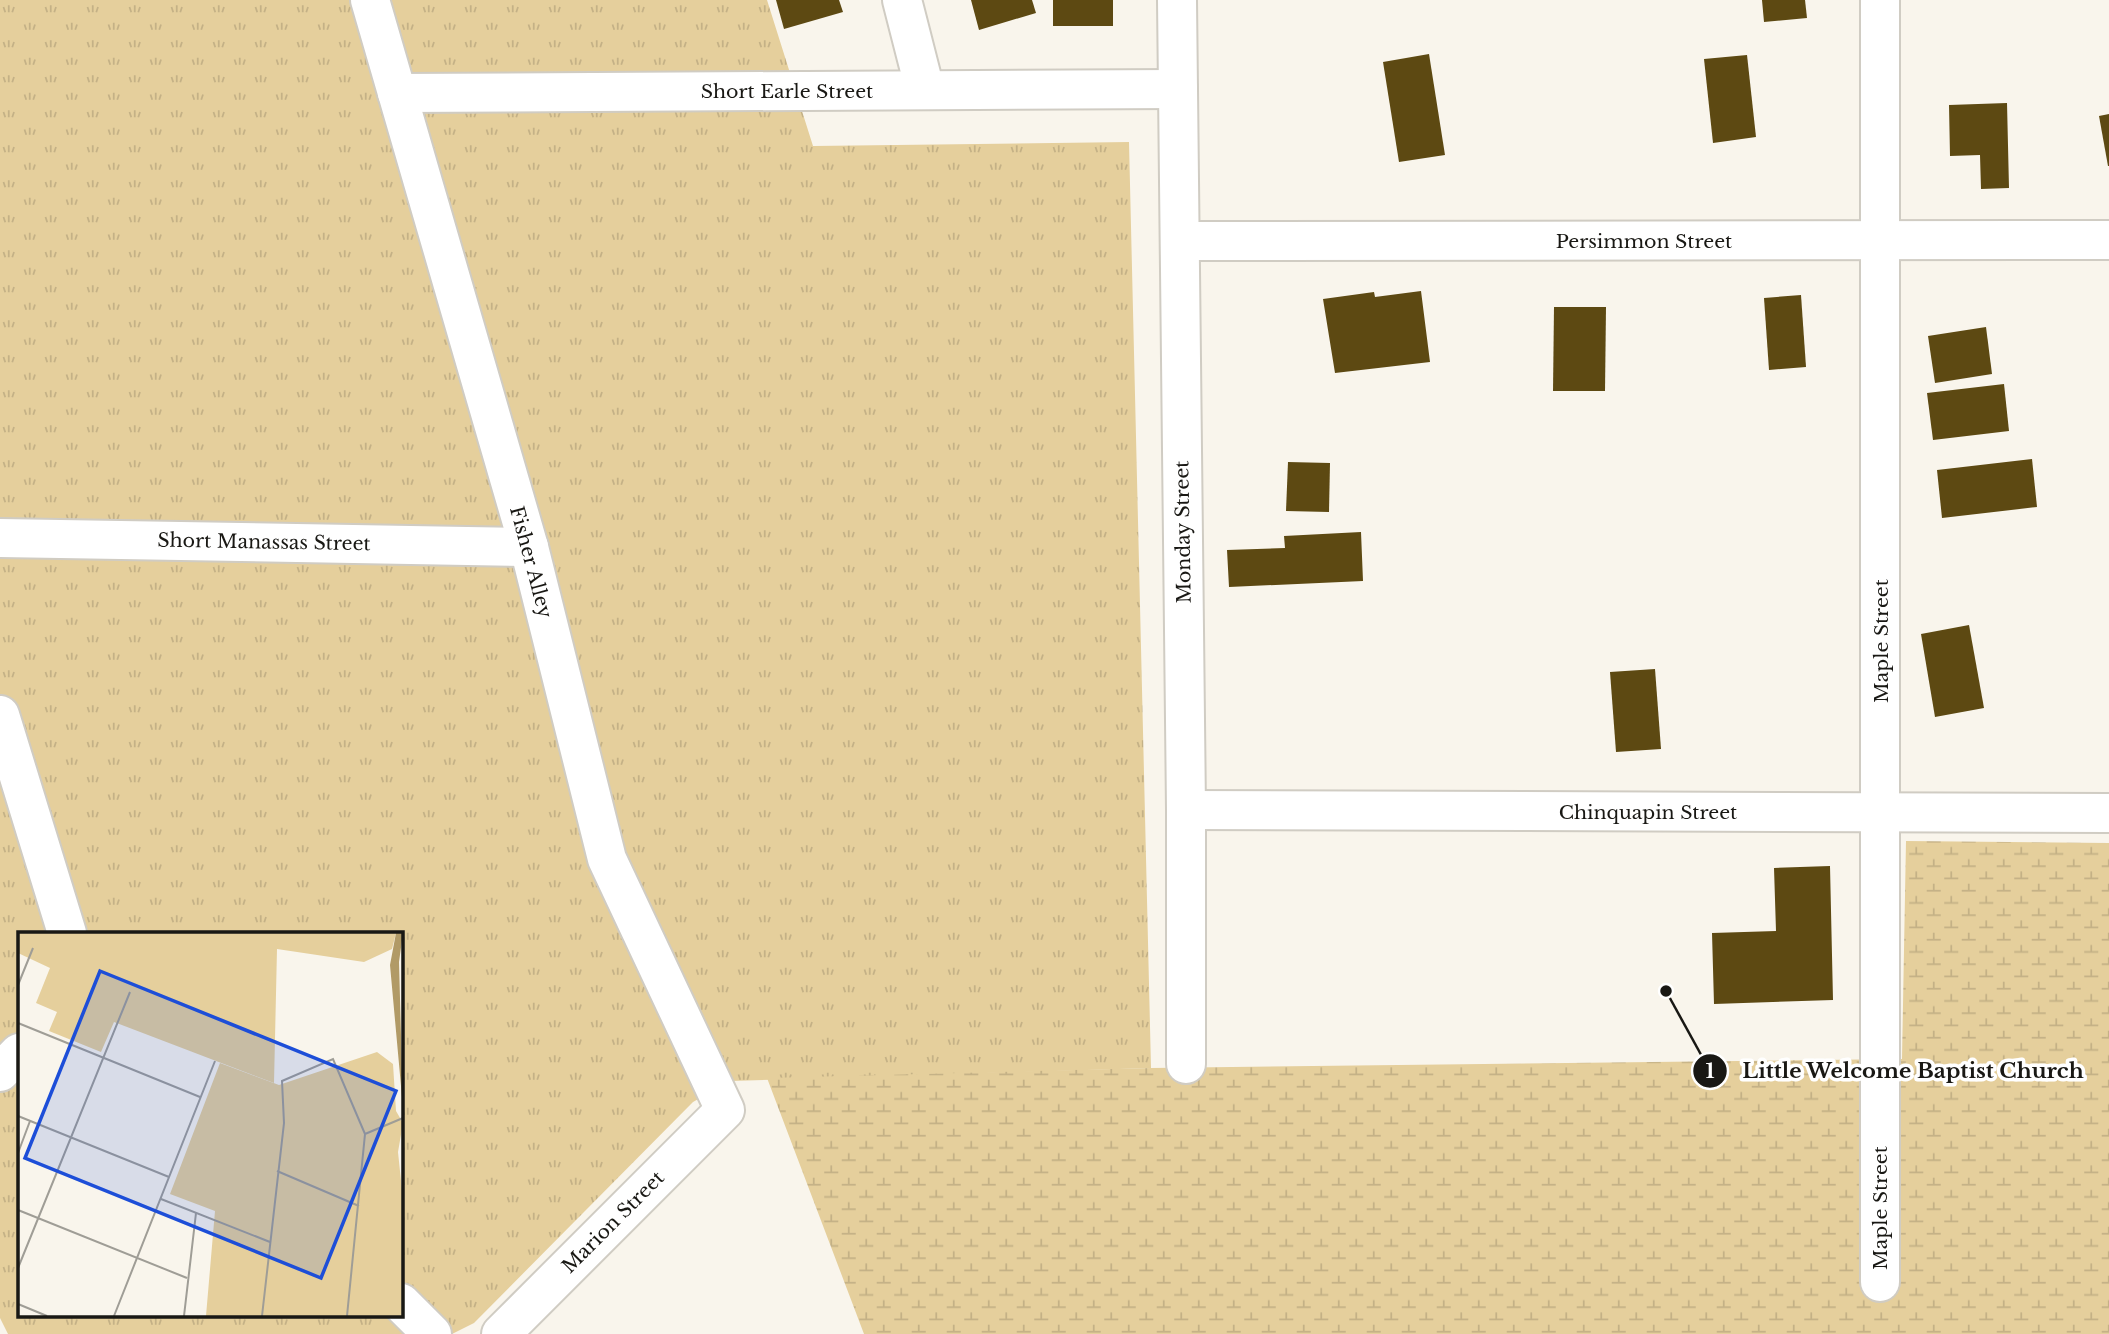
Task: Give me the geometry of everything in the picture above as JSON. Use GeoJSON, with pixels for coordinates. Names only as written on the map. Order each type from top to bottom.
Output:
{"type":"FeatureCollection","features":[{"type":"Feature","properties":{"kind":"street","name":"Fisher Alley"},"geometry":{"type":"LineString","coordinates":[[370,0],[528,547],[607,859],[725,1110]]}},
{"type":"Feature","properties":{"kind":"street"},"geometry":{"type":"LineString","coordinates":[[902,0],[925,90]]}},
{"type":"Feature","properties":{"kind":"street","name":"Monday Street"},"geometry":{"type":"LineString","coordinates":[[1177,0],[1186,810],[1186,1064]]}},
{"type":"Feature","properties":{"kind":"street","name":"Maple Street"},"geometry":{"type":"LineString","coordinates":[[1880,0],[1880,1282]]}},
{"type":"Feature","properties":{"kind":"street","name":"Short Earle Street"},"geometry":{"type":"LineString","coordinates":[[397,93],[1178,89]]}},
{"type":"Feature","properties":{"kind":"street","name":"Persimmon Street"},"geometry":{"type":"LineString","coordinates":[[1180,241],[2109,240]]}},
{"type":"Feature","properties":{"kind":"street","name":"Short Manassas Street"},"geometry":{"type":"LineString","coordinates":[[0,538],[528,547]]}},
{"type":"Feature","properties":{"kind":"street"},"geometry":{"type":"LineString","coordinates":[[0,715],[67,932]]}},
{"type":"Feature","properties":{"kind":"street","name":"Chinquapin Street"},"geometry":{"type":"LineString","coordinates":[[1186,810],[2109,813]]}},
{"type":"Feature","properties":{"kind":"street"},"geometry":{"type":"LineString","coordinates":[[0,1073],[18,1054]]}},
{"type":"Feature","properties":{"kind":"street","name":"Marion Street"},"geometry":{"type":"LineString","coordinates":[[501,1334],[725,1110]]}},
{"type":"Feature","properties":{"kind":"street"},"geometry":{"type":"LineString","coordinates":[[402,1304],[432,1334]]}},
{"type":"Feature","properties":{"kind":"green space"},"geometry":{"type":"Polygon","coordinates":[[[0,0],[767,0],[813,146],[1129,142],[1151,1068],[730,1081],[693,1102],[474,1323],[452,1334],[8,1334],[0,1318],[0,0]]]}},
{"type":"Feature","properties":{"kind":"green space"},"geometry":{"type":"Polygon","coordinates":[[[1906,841],[2109,843],[2109,1334],[864,1334],[767,1078],[1151,1068],[1902,1059],[1906,841]]]}},
{"type":"Feature","properties":{"kind":"building"},"geometry":{"type":"Polygon","coordinates":[[[776,0],[839,0],[843,12],[784,29],[776,0]]]}},
{"type":"Feature","properties":{"kind":"building"},"geometry":{"type":"Polygon","coordinates":[[[971,0],[1032,0],[1036,13],[979,30],[971,0]]]}},
{"type":"Feature","properties":{"kind":"building"},"geometry":{"type":"Polygon","coordinates":[[[1053,0],[1113,0],[1113,26],[1053,26],[1053,0]]]}},
{"type":"Feature","properties":{"kind":"building"},"geometry":{"type":"Polygon","coordinates":[[[1762,0],[1805,0],[1807,18],[1764,22],[1762,0]]]}},
{"type":"Feature","properties":{"kind":"building"},"geometry":{"type":"Polygon","coordinates":[[[1429,54],[1445,155],[1399,162],[1383,62],[1429,54]]]}},
{"type":"Feature","properties":{"kind":"building"},"geometry":{"type":"Polygon","coordinates":[[[1747,55],[1756,137],[1713,143],[1704,59],[1747,55]]]}},
{"type":"Feature","properties":{"kind":"building"},"geometry":{"type":"Polygon","coordinates":[[[2007,103],[2009,188],[1981,189],[1980,155],[1950,156],[1949,105],[2007,103]]]}},
{"type":"Feature","properties":{"kind":"building"},"geometry":{"type":"Polygon","coordinates":[[[2109,114],[2109,166],[2108,166],[2099,116],[2109,114]]]}},
{"type":"Feature","properties":{"kind":"building"},"geometry":{"type":"Polygon","coordinates":[[[1421,291],[1430,362],[1335,373],[1323,299],[1374,292],[1375,297],[1421,291]]]}},
{"type":"Feature","properties":{"kind":"building"},"geometry":{"type":"Polygon","coordinates":[[[1801,295],[1806,367],[1769,370],[1764,298],[1801,295]]]}},
{"type":"Feature","properties":{"kind":"building"},"geometry":{"type":"Polygon","coordinates":[[[1554,307],[1606,307],[1605,391],[1553,391],[1554,307]]]}},
{"type":"Feature","properties":{"kind":"building"},"geometry":{"type":"Polygon","coordinates":[[[1986,327],[1992,374],[1935,383],[1928,336],[1986,327]]]}},
{"type":"Feature","properties":{"kind":"building"},"geometry":{"type":"Polygon","coordinates":[[[2004,384],[2009,431],[1933,440],[1927,393],[2004,384]]]}},
{"type":"Feature","properties":{"kind":"building"},"geometry":{"type":"Polygon","coordinates":[[[2032,459],[2037,507],[1942,518],[1937,470],[2032,459]]]}},
{"type":"Feature","properties":{"kind":"building"},"geometry":{"type":"Polygon","coordinates":[[[1288,462],[1330,463],[1329,512],[1286,511],[1288,462]]]}},
{"type":"Feature","properties":{"kind":"building"},"geometry":{"type":"Polygon","coordinates":[[[1361,532],[1363,581],[1229,587],[1227,550],[1285,548],[1284,536],[1361,532]]]}},
{"type":"Feature","properties":{"kind":"building"},"geometry":{"type":"Polygon","coordinates":[[[1969,625],[1984,708],[1935,717],[1921,634],[1969,625]]]}},
{"type":"Feature","properties":{"kind":"building"},"geometry":{"type":"Polygon","coordinates":[[[1655,669],[1661,749],[1616,752],[1610,672],[1655,669]]]}},
{"type":"Feature","properties":{"kind":"building"},"geometry":{"type":"Polygon","coordinates":[[[1830,866],[1833,1000],[1714,1004],[1712,933],[1776,931],[1774,868],[1830,866]]]}},
{"type":"Feature","properties":{"kind":"place","name":"Little Welcome Baptist Church"},"geometry":{"type":"Point","coordinates":[1666,991]}}]}
